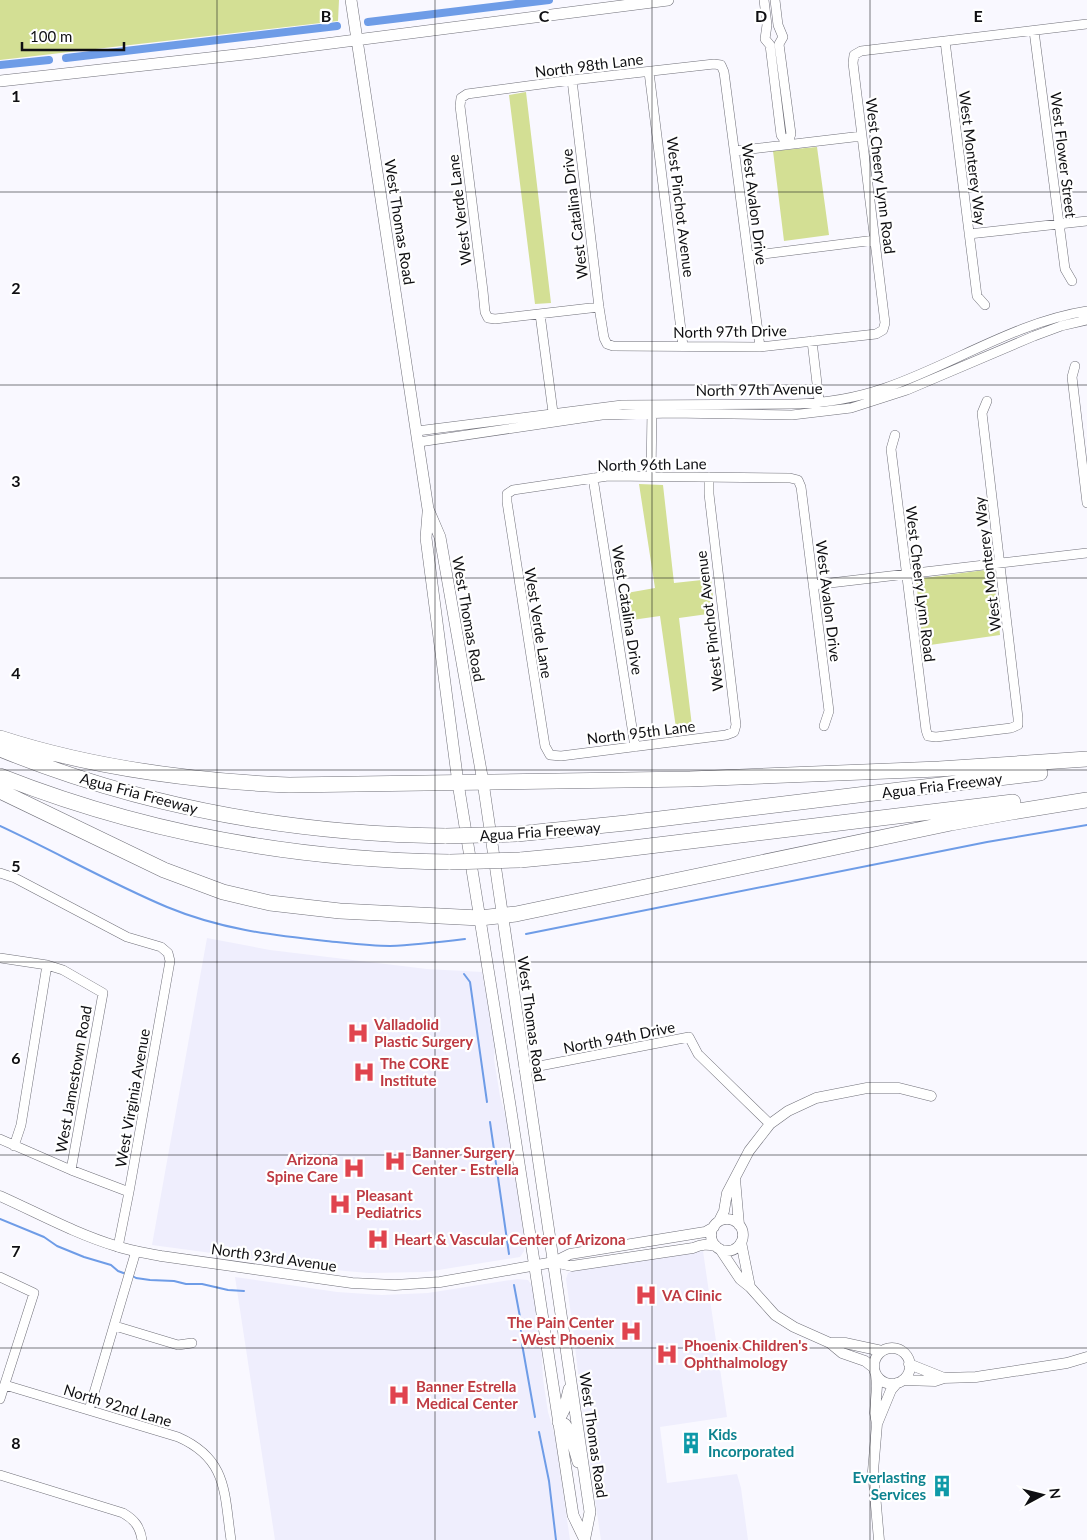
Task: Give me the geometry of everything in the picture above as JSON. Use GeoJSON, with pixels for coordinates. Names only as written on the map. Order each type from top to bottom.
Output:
{"type":"FeatureCollection","features":[{"type":"Feature","properties":{"kind":"highway"},"geometry":{"type":"LineString","coordinates":[[0,738],[37,749],[163,774],[228,782],[314,785],[690,779],[939,770],[1087,759]]}},
{"type":"Feature","properties":{"kind":"highway","name":"Agua Fria Freeway"},"geometry":{"type":"LineString","coordinates":[[0,749],[42,765],[117,789],[259,822],[328,830],[395,835],[446,836],[517,834],[636,822],[1087,767]]}},
{"type":"Feature","properties":{"kind":"highway","name":"Agua Fria Freeway"},"geometry":{"type":"LineString","coordinates":[[0,776],[96,810],[141,823],[219,840],[331,856],[392,861],[450,862],[520,860],[593,853],[1087,793]]}},
{"type":"Feature","properties":{"kind":"highway"},"geometry":{"type":"LineString","coordinates":[[0,791],[164,870],[223,892],[270,903],[340,911],[480,918],[502,916],[969,820],[1087,800]]}},
{"type":"Feature","properties":{"kind":"main road","name":"West Thomas Road"},"geometry":{"type":"LineString","coordinates":[[351,0],[428,509],[426,538],[458,783],[510,1104],[573,1515],[585,1539]]}},
{"type":"Feature","properties":{"kind":"main road"},"geometry":{"type":"LineString","coordinates":[[0,80],[357,40],[668,0]]}},
{"type":"Feature","properties":{"kind":"main road","name":"West Thomas Road"},"geometry":{"type":"LineString","coordinates":[[428,509],[440,537],[483,782],[590,1512],[585,1539]]}},
{"type":"Feature","properties":{"kind":"main road"},"geometry":{"type":"LineString","coordinates":[[510,1104],[521,1106],[531,1111]]}},
{"type":"Feature","properties":{"kind":"main road"},"geometry":{"type":"LineString","coordinates":[[570,1376],[566,1405],[558,1422],[565,1424],[570,1431],[576,1459],[585,1477]]}},
{"type":"Feature","properties":{"kind":"street"},"geometry":{"type":"LineString","coordinates":[[764,0],[767,25],[765,39],[775,45],[791,134],[787,144]]}},
{"type":"Feature","properties":{"kind":"street"},"geometry":{"type":"LineString","coordinates":[[775,0],[778,25],[783,38],[775,45]]}},
{"type":"Feature","properties":{"kind":"street"},"geometry":{"type":"LineString","coordinates":[[944,41],[1087,24]]}},
{"type":"Feature","properties":{"kind":"street","name":"West Flower Street"},"geometry":{"type":"LineString","coordinates":[[1034,30],[1058,224],[1065,269],[1072,281]]}},
{"type":"Feature","properties":{"kind":"street","name":"West Cheery Lynn Road"},"geometry":{"type":"LineString","coordinates":[[883,330],[885,323],[853,63],[854,55],[861,52],[944,41]]}},
{"type":"Feature","properties":{"kind":"street","name":"West Monterey Way"},"geometry":{"type":"LineString","coordinates":[[944,41],[977,296],[985,305]]}},
{"type":"Feature","properties":{"kind":"street","name":"North 98th Lane"},"geometry":{"type":"LineString","coordinates":[[461,98],[468,94],[572,80],[714,64],[721,65]]}},
{"type":"Feature","properties":{"kind":"street","name":"West Avalon Drive"},"geometry":{"type":"LineString","coordinates":[[721,65],[724,72],[760,347]]}},
{"type":"Feature","properties":{"kind":"street","name":"West Pinchot Avenue"},"geometry":{"type":"LineString","coordinates":[[649,72],[683,346]]}},
{"type":"Feature","properties":{"kind":"street","name":"West Catalina Drive"},"geometry":{"type":"LineString","coordinates":[[572,80],[599,307],[604,338],[607,344]]}},
{"type":"Feature","properties":{"kind":"street","name":"West Verde Lane"},"geometry":{"type":"LineString","coordinates":[[461,98],[460,106],[485,312],[488,318],[495,319],[540,314]]}},
{"type":"Feature","properties":{"kind":"street"},"geometry":{"type":"LineString","coordinates":[[734,151],[862,136]]}},
{"type":"Feature","properties":{"kind":"street"},"geometry":{"type":"LineString","coordinates":[[969,234],[1087,221]]}},
{"type":"Feature","properties":{"kind":"street"},"geometry":{"type":"LineString","coordinates":[[748,256],[875,240]]}},
{"type":"Feature","properties":{"kind":"street"},"geometry":{"type":"LineString","coordinates":[[553,418],[540,314],[599,307]]}},
{"type":"Feature","properties":{"kind":"street","name":"North 97th Avenue"},"geometry":{"type":"LineString","coordinates":[[418,437],[553,418],[622,405],[652,409],[792,414],[886,388],[1035,325],[1071,313],[1087,311]]}},
{"type":"Feature","properties":{"kind":"street","name":"North 97th Avenue"},"geometry":{"type":"LineString","coordinates":[[820,407],[851,408],[880,399],[907,390],[1034,336],[1061,326],[1087,320]]}},
{"type":"Feature","properties":{"kind":"street","name":"North 97th Drive"},"geometry":{"type":"LineString","coordinates":[[607,344],[613,346],[760,347],[876,334],[883,330]]}},
{"type":"Feature","properties":{"kind":"street"},"geometry":{"type":"LineString","coordinates":[[812,342],[820,407]]}},
{"type":"Feature","properties":{"kind":"street"},"geometry":{"type":"LineString","coordinates":[[1075,366],[1072,377],[1087,503]]}},
{"type":"Feature","properties":{"kind":"street","name":"West Monterey Way"},"geometry":{"type":"LineString","coordinates":[[928,736],[936,737],[1011,728],[1018,725],[1001,563],[982,413],[987,401]]}},
{"type":"Feature","properties":{"kind":"street"},"geometry":{"type":"LineString","coordinates":[[651,476],[652,409]]}},
{"type":"Feature","properties":{"kind":"street","name":"West Cheery Lynn Road"},"geometry":{"type":"LineString","coordinates":[[895,435],[891,449],[928,736]]}},
{"type":"Feature","properties":{"kind":"street","name":"North 96th Lane"},"geometry":{"type":"LineString","coordinates":[[508,494],[513,490],[608,476],[790,478],[798,480]]}},
{"type":"Feature","properties":{"kind":"street","name":"West Pinchot Avenue"},"geometry":{"type":"LineString","coordinates":[[709,477],[709,494],[736,725],[734,732]]}},
{"type":"Feature","properties":{"kind":"street","name":"West Catalina Drive"},"geometry":{"type":"LineString","coordinates":[[593,478],[635,747]]}},
{"type":"Feature","properties":{"kind":"street","name":"West Avalon Drive"},"geometry":{"type":"LineString","coordinates":[[798,480],[829,712],[824,726]]}},
{"type":"Feature","properties":{"kind":"street","name":"West Verde Lane"},"geometry":{"type":"LineString","coordinates":[[508,494],[507,502],[545,746],[550,755]]}},
{"type":"Feature","properties":{"kind":"street"},"geometry":{"type":"LineString","coordinates":[[813,585],[1087,553]]}},
{"type":"Feature","properties":{"kind":"street","name":"North 95th Lane"},"geometry":{"type":"LineString","coordinates":[[550,755],[561,756],[635,747],[726,735],[734,732]]}},
{"type":"Feature","properties":{"kind":"street","name":"West Virginia Avenue"},"geometry":{"type":"LineString","coordinates":[[0,872],[128,937],[161,947],[168,953],[170,961],[118,1247]]}},
{"type":"Feature","properties":{"kind":"street"},"geometry":{"type":"LineString","coordinates":[[0,958],[47,965],[20,1125],[14,1146]]}},
{"type":"Feature","properties":{"kind":"street","name":"West Jamestown Road"},"geometry":{"type":"LineString","coordinates":[[47,965],[75,976],[103,993],[71,1170]]}},
{"type":"Feature","properties":{"kind":"street","name":"North 94th Drive"},"geometry":{"type":"LineString","coordinates":[[524,1069],[689,1037],[698,1054],[770,1124]]}},
{"type":"Feature","properties":{"kind":"street"},"geometry":{"type":"LineString","coordinates":[[931,1096],[908,1089],[888,1087],[867,1088],[816,1098],[801,1104],[770,1124],[749,1151],[727,1193],[724,1211],[716,1224],[712,1237],[740,1279],[750,1287],[766,1306],[786,1323],[830,1343],[842,1352],[865,1361],[885,1383],[968,1378],[1067,1363],[1087,1358]]}},
{"type":"Feature","properties":{"kind":"street"},"geometry":{"type":"LineString","coordinates":[[0,1139],[71,1170],[129,1192]]}},
{"type":"Feature","properties":{"kind":"street"},"geometry":{"type":"LineString","coordinates":[[735,1179],[739,1225],[743,1233],[741,1242],[750,1287]]}},
{"type":"Feature","properties":{"kind":"street","name":"North 93rd Avenue"},"geometry":{"type":"LineString","coordinates":[[0,1196],[118,1247],[187,1260],[352,1282],[395,1285],[440,1282],[554,1262],[570,1254],[705,1232],[716,1224]]}},
{"type":"Feature","properties":{"kind":"street"},"geometry":{"type":"LineString","coordinates":[[716,1224],[730,1220],[739,1225]]}},
{"type":"Feature","properties":{"kind":"street"},"geometry":{"type":"LineString","coordinates":[[618,1260],[636,1251],[666,1244],[668,1238]]}},
{"type":"Feature","properties":{"kind":"street"},"geometry":{"type":"LineString","coordinates":[[693,1248],[730,1251],[741,1242]]}},
{"type":"Feature","properties":{"kind":"street","name":"North 93rd Avenue"},"geometry":{"type":"LineString","coordinates":[[554,1262],[572,1266],[693,1248],[707,1244],[721,1251]]}},
{"type":"Feature","properties":{"kind":"street"},"geometry":{"type":"LineString","coordinates":[[89,1410],[136,1251]]}},
{"type":"Feature","properties":{"kind":"street"},"geometry":{"type":"LineString","coordinates":[[0,1277],[34,1292],[0,1399]]}},
{"type":"Feature","properties":{"kind":"street"},"geometry":{"type":"LineString","coordinates":[[115,1326],[178,1345],[192,1343]]}},
{"type":"Feature","properties":{"kind":"street"},"geometry":{"type":"LineString","coordinates":[[830,1343],[845,1343],[882,1351],[892,1348],[906,1354],[910,1364],[909,1370],[891,1390],[877,1424]]}},
{"type":"Feature","properties":{"kind":"street"},"geometry":{"type":"LineString","coordinates":[[880,1540],[873,1471],[877,1424],[875,1413],[877,1386],[875,1371],[876,1358],[882,1351]]}},
{"type":"Feature","properties":{"kind":"street"},"geometry":{"type":"LineString","coordinates":[[910,1364],[944,1378]]}},
{"type":"Feature","properties":{"kind":"street","name":"North 92nd Lane"},"geometry":{"type":"LineString","coordinates":[[5,1385],[186,1440],[199,1447],[216,1466],[222,1481],[231,1540]]}},
{"type":"Feature","properties":{"kind":"street"},"geometry":{"type":"LineString","coordinates":[[0,1474],[116,1510],[131,1518],[138,1526],[142,1540]]}},
{"type":"Feature","properties":{"kind":"shaded area"},"geometry":{"type":"Polygon","coordinates":[[[207,938],[270,950],[427,969],[482,972],[495,1045],[494,1059],[500,1096],[508,1125],[525,1245],[520,1257],[426,1272],[369,1273],[152,1245],[207,938]]]}},
{"type":"Feature","properties":{"kind":"shaded area"},"geometry":{"type":"Polygon","coordinates":[[[703,1251],[727,1417],[660,1427],[667,1483],[737,1474],[741,1488],[748,1540],[601,1540],[584,1425],[566,1279],[568,1273],[576,1269],[703,1251]]]}},
{"type":"Feature","properties":{"kind":"shaded area","name":"Banner Estrella Medical Center"},"geometry":{"type":"Polygon","coordinates":[[[235,1277],[337,1292],[382,1295],[428,1293],[517,1279],[528,1280],[533,1287],[541,1343],[543,1379],[548,1412],[555,1436],[570,1540],[275,1540],[235,1277]]]}},
{"type":"Feature","properties":{"kind":"green space"},"geometry":{"type":"Polygon","coordinates":[[[0,0],[339,0],[338,21],[0,60],[0,0]]]}},
{"type":"Feature","properties":{"kind":"green space"},"geometry":{"type":"Polygon","coordinates":[[[526,92],[551,303],[535,304],[509,95],[526,92]]]}},
{"type":"Feature","properties":{"kind":"green space"},"geometry":{"type":"Polygon","coordinates":[[[817,147],[829,235],[784,241],[773,151],[817,147]]]}},
{"type":"Feature","properties":{"kind":"green space"},"geometry":{"type":"Polygon","coordinates":[[[639,484],[663,485],[674,583],[711,579],[715,613],[679,618],[692,726],[676,728],[660,616],[625,621],[621,594],[655,588],[639,484]]]}},
{"type":"Feature","properties":{"kind":"green space"},"geometry":{"type":"Polygon","coordinates":[[[993,569],[1000,635],[923,646],[916,579],[993,569]]]}},
{"type":"Feature","properties":{"kind":"waterway"},"geometry":{"type":"LineString","coordinates":[[368,22],[549,0]]}},
{"type":"Feature","properties":{"kind":"waterway"},"geometry":{"type":"LineString","coordinates":[[66,58],[337,26]]}},
{"type":"Feature","properties":{"kind":"waterway"},"geometry":{"type":"LineString","coordinates":[[0,65],[49,60]]}},
{"type":"Feature","properties":{"kind":"waterway"},"geometry":{"type":"LineString","coordinates":[[526,934],[987,842],[1087,825]]}},
{"type":"Feature","properties":{"kind":"waterway"},"geometry":{"type":"LineString","coordinates":[[0,826],[146,898],[187,915],[226,926],[285,936],[374,946],[409,945],[465,939]]}},
{"type":"Feature","properties":{"kind":"waterway"},"geometry":{"type":"LineString","coordinates":[[464,974],[470,982],[487,1102]]}},
{"type":"Feature","properties":{"kind":"waterway"},"geometry":{"type":"LineString","coordinates":[[490,1122],[509,1254]]}},
{"type":"Feature","properties":{"kind":"waterway"},"geometry":{"type":"LineString","coordinates":[[0,1219],[44,1237],[57,1246],[111,1265],[118,1271],[126,1274]]}},
{"type":"Feature","properties":{"kind":"waterway"},"geometry":{"type":"LineString","coordinates":[[131,1275],[136,1278],[150,1280],[202,1284],[228,1290],[244,1291]]}},
{"type":"Feature","properties":{"kind":"waterway"},"geometry":{"type":"LineString","coordinates":[[514,1285],[535,1417]]}},
{"type":"Feature","properties":{"kind":"waterway"},"geometry":{"type":"LineString","coordinates":[[539,1432],[549,1481],[556,1540]]}},
{"type":"Feature","properties":{"kind":"place","name":"Valladolid Plastic Surgery"},"geometry":{"type":"Point","coordinates":[358,1033]}},
{"type":"Feature","properties":{"kind":"place","name":"The CORE Institute"},"geometry":{"type":"Point","coordinates":[364,1072]}},
{"type":"Feature","properties":{"kind":"place","name":"Banner Surgery Center - Estrella"},"geometry":{"type":"Point","coordinates":[395,1161]}},
{"type":"Feature","properties":{"kind":"place","name":"Arizona Spine Care"},"geometry":{"type":"Point","coordinates":[354,1168]}},
{"type":"Feature","properties":{"kind":"place","name":"Pleasant Pediatrics"},"geometry":{"type":"Point","coordinates":[340,1204]}},
{"type":"Feature","properties":{"kind":"place","name":"Heart & Vascular Center of Arizona"},"geometry":{"type":"Point","coordinates":[378,1239]}},
{"type":"Feature","properties":{"kind":"place","name":"VA Clinic"},"geometry":{"type":"Point","coordinates":[646,1295]}},
{"type":"Feature","properties":{"kind":"place","name":"The Pain Center - West Phoenix"},"geometry":{"type":"Point","coordinates":[631,1331]}},
{"type":"Feature","properties":{"kind":"place","name":"Phoenix Children's Ophthalmology"},"geometry":{"type":"Point","coordinates":[667,1354]}},
{"type":"Feature","properties":{"kind":"place","name":"Banner Estrella Medical Center"},"geometry":{"type":"Point","coordinates":[399,1395]}},
{"type":"Feature","properties":{"kind":"place","name":"Kids Incorporated"},"geometry":{"type":"Point","coordinates":[691,1443]}},
{"type":"Feature","properties":{"kind":"place","name":"Everlasting Services"},"geometry":{"type":"Point","coordinates":[942,1486]}}]}
